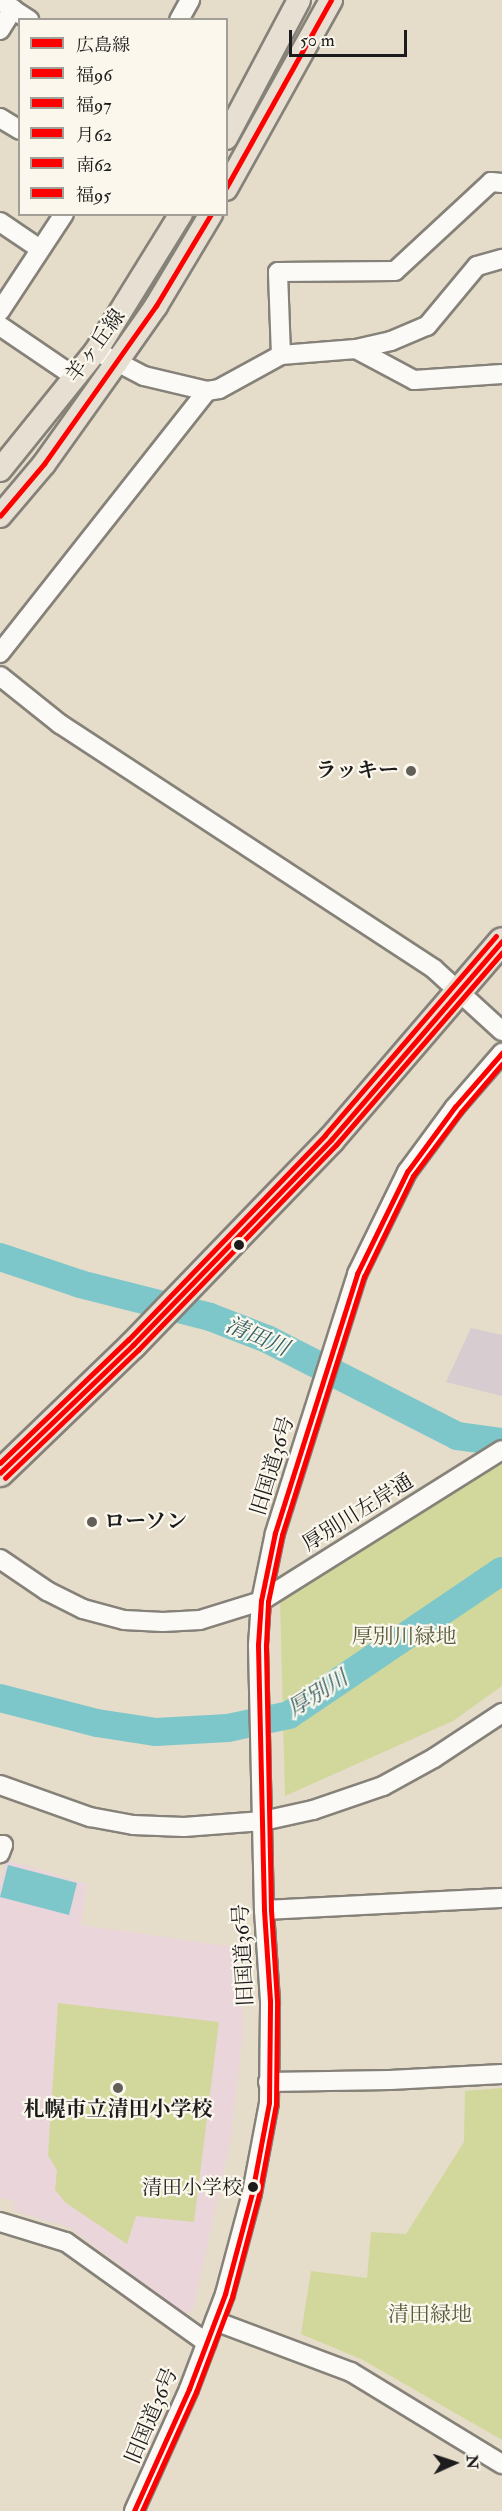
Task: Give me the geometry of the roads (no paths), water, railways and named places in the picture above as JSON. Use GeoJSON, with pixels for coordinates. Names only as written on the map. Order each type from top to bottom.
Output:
{"type":"FeatureCollection","features":[{"type":"Feature","properties":{"kind":"highway"},"geometry":{"type":"LineString","coordinates":[[0,1473],[133,1345],[331,1140],[502,941]]}},
{"type":"Feature","properties":{"kind":"main road"},"geometry":{"type":"LineString","coordinates":[[228,134],[299,0]]}},
{"type":"Feature","properties":{"kind":"main road"},"geometry":{"type":"LineString","coordinates":[[228,182],[236,152],[332,0]]}},
{"type":"Feature","properties":{"kind":"main road","name":"羊ヶ丘線"},"geometry":{"type":"LineString","coordinates":[[0,470],[96,351],[180,216]]}},
{"type":"Feature","properties":{"kind":"main road","name":"羊ヶ丘線"},"geometry":{"type":"LineString","coordinates":[[0,516],[44,464],[156,306],[210,216]]}},
{"type":"Feature","properties":{"kind":"street"},"geometry":{"type":"LineString","coordinates":[[180,18],[190,0]]}},
{"type":"Feature","properties":{"kind":"street"},"geometry":{"type":"LineString","coordinates":[[0,30],[7,5],[26,18]]}},
{"type":"Feature","properties":{"kind":"street"},"geometry":{"type":"LineString","coordinates":[[0,118],[18,129]]}},
{"type":"Feature","properties":{"kind":"street"},"geometry":{"type":"LineString","coordinates":[[281,356],[278,272],[395,271],[491,182],[502,183]]}},
{"type":"Feature","properties":{"kind":"street"},"geometry":{"type":"LineString","coordinates":[[0,311],[63,216]]}},
{"type":"Feature","properties":{"kind":"street"},"geometry":{"type":"LineString","coordinates":[[0,222],[40,249]]}},
{"type":"Feature","properties":{"kind":"street"},"geometry":{"type":"LineString","coordinates":[[96,351],[144,376],[207,391],[219,389],[281,356],[356,350],[391,341],[427,326],[477,266],[502,259]]}},
{"type":"Feature","properties":{"kind":"street"},"geometry":{"type":"LineString","coordinates":[[0,326],[75,377]]}},
{"type":"Feature","properties":{"kind":"street"},"geometry":{"type":"LineString","coordinates":[[356,350],[414,381],[502,374]]}},
{"type":"Feature","properties":{"kind":"street"},"geometry":{"type":"LineString","coordinates":[[0,652],[207,391]]}},
{"type":"Feature","properties":{"kind":"street"},"geometry":{"type":"LineString","coordinates":[[0,676],[60,724],[434,969],[502,1031]]}},
{"type":"Feature","properties":{"kind":"street","name":"旧国道36号"},"geometry":{"type":"LineString","coordinates":[[134,2511],[173,2427],[215,2321],[252,2193],[269,2103],[270,2001],[264,1910],[258,1645],[261,1601],[275,1533],[357,1274],[407,1172],[455,1107],[502,1053]]}},
{"type":"Feature","properties":{"kind":"street","name":"厚別川左岸通"},"geometry":{"type":"LineString","coordinates":[[0,1559],[47,1591],[83,1609],[124,1620],[163,1622],[200,1620],[261,1601],[502,1450]]}},
{"type":"Feature","properties":{"kind":"street"},"geometry":{"type":"LineString","coordinates":[[0,1785],[90,1817],[133,1825],[184,1827],[263,1821],[313,1810],[382,1786],[434,1758],[502,1713]]}},
{"type":"Feature","properties":{"kind":"street"},"geometry":{"type":"LineString","coordinates":[[0,1845],[3,1845],[0,1853]]}},
{"type":"Feature","properties":{"kind":"street"},"geometry":{"type":"LineString","coordinates":[[264,1910],[502,1898]]}},
{"type":"Feature","properties":{"kind":"street"},"geometry":{"type":"LineString","coordinates":[[268,2082],[390,2080],[502,2074]]}},
{"type":"Feature","properties":{"kind":"street"},"geometry":{"type":"LineString","coordinates":[[0,2222],[66,2242],[207,2343]]}},
{"type":"Feature","properties":{"kind":"street"},"geometry":{"type":"LineString","coordinates":[[215,2321],[351,2372],[502,2464]]}},
{"type":"Feature","properties":{"kind":"water"},"geometry":{"type":"Polygon","coordinates":[[[8,1865],[77,1883],[69,1915],[0,1897],[8,1865]]]}},
{"type":"Feature","properties":{"kind":"waterway","name":"清田川"},"geometry":{"type":"LineString","coordinates":[[0,1257],[80,1284],[210,1317],[267,1339],[457,1436],[502,1442]]}},
{"type":"Feature","properties":{"kind":"waterway","name":"厚別川"},"geometry":{"type":"LineString","coordinates":[[0,1698],[97,1723],[156,1732],[228,1728],[289,1715],[502,1571]]}},
{"type":"Feature","properties":{"kind":"place","name":"ラッキー"},"geometry":{"type":"Point","coordinates":[411,771]}},
{"type":"Feature","properties":{"kind":"place","name":"ローソン"},"geometry":{"type":"Point","coordinates":[92,1522]}},
{"type":"Feature","properties":{"kind":"place","name":"札幌市立清田小学校"},"geometry":{"type":"Point","coordinates":[118,2088]}},
{"type":"Feature","properties":{"kind":"place","name":"清田小学校"},"geometry":{"type":"Point","coordinates":[253,2187]}},
{"type":"Feature","properties":{"kind":"park label","name":"厚別川緑地"},"geometry":{"type":"Point","coordinates":[404,1637]}},
{"type":"Feature","properties":{"kind":"park label","name":"清田緑地"},"geometry":{"type":"Point","coordinates":[430,2315]}}]}
